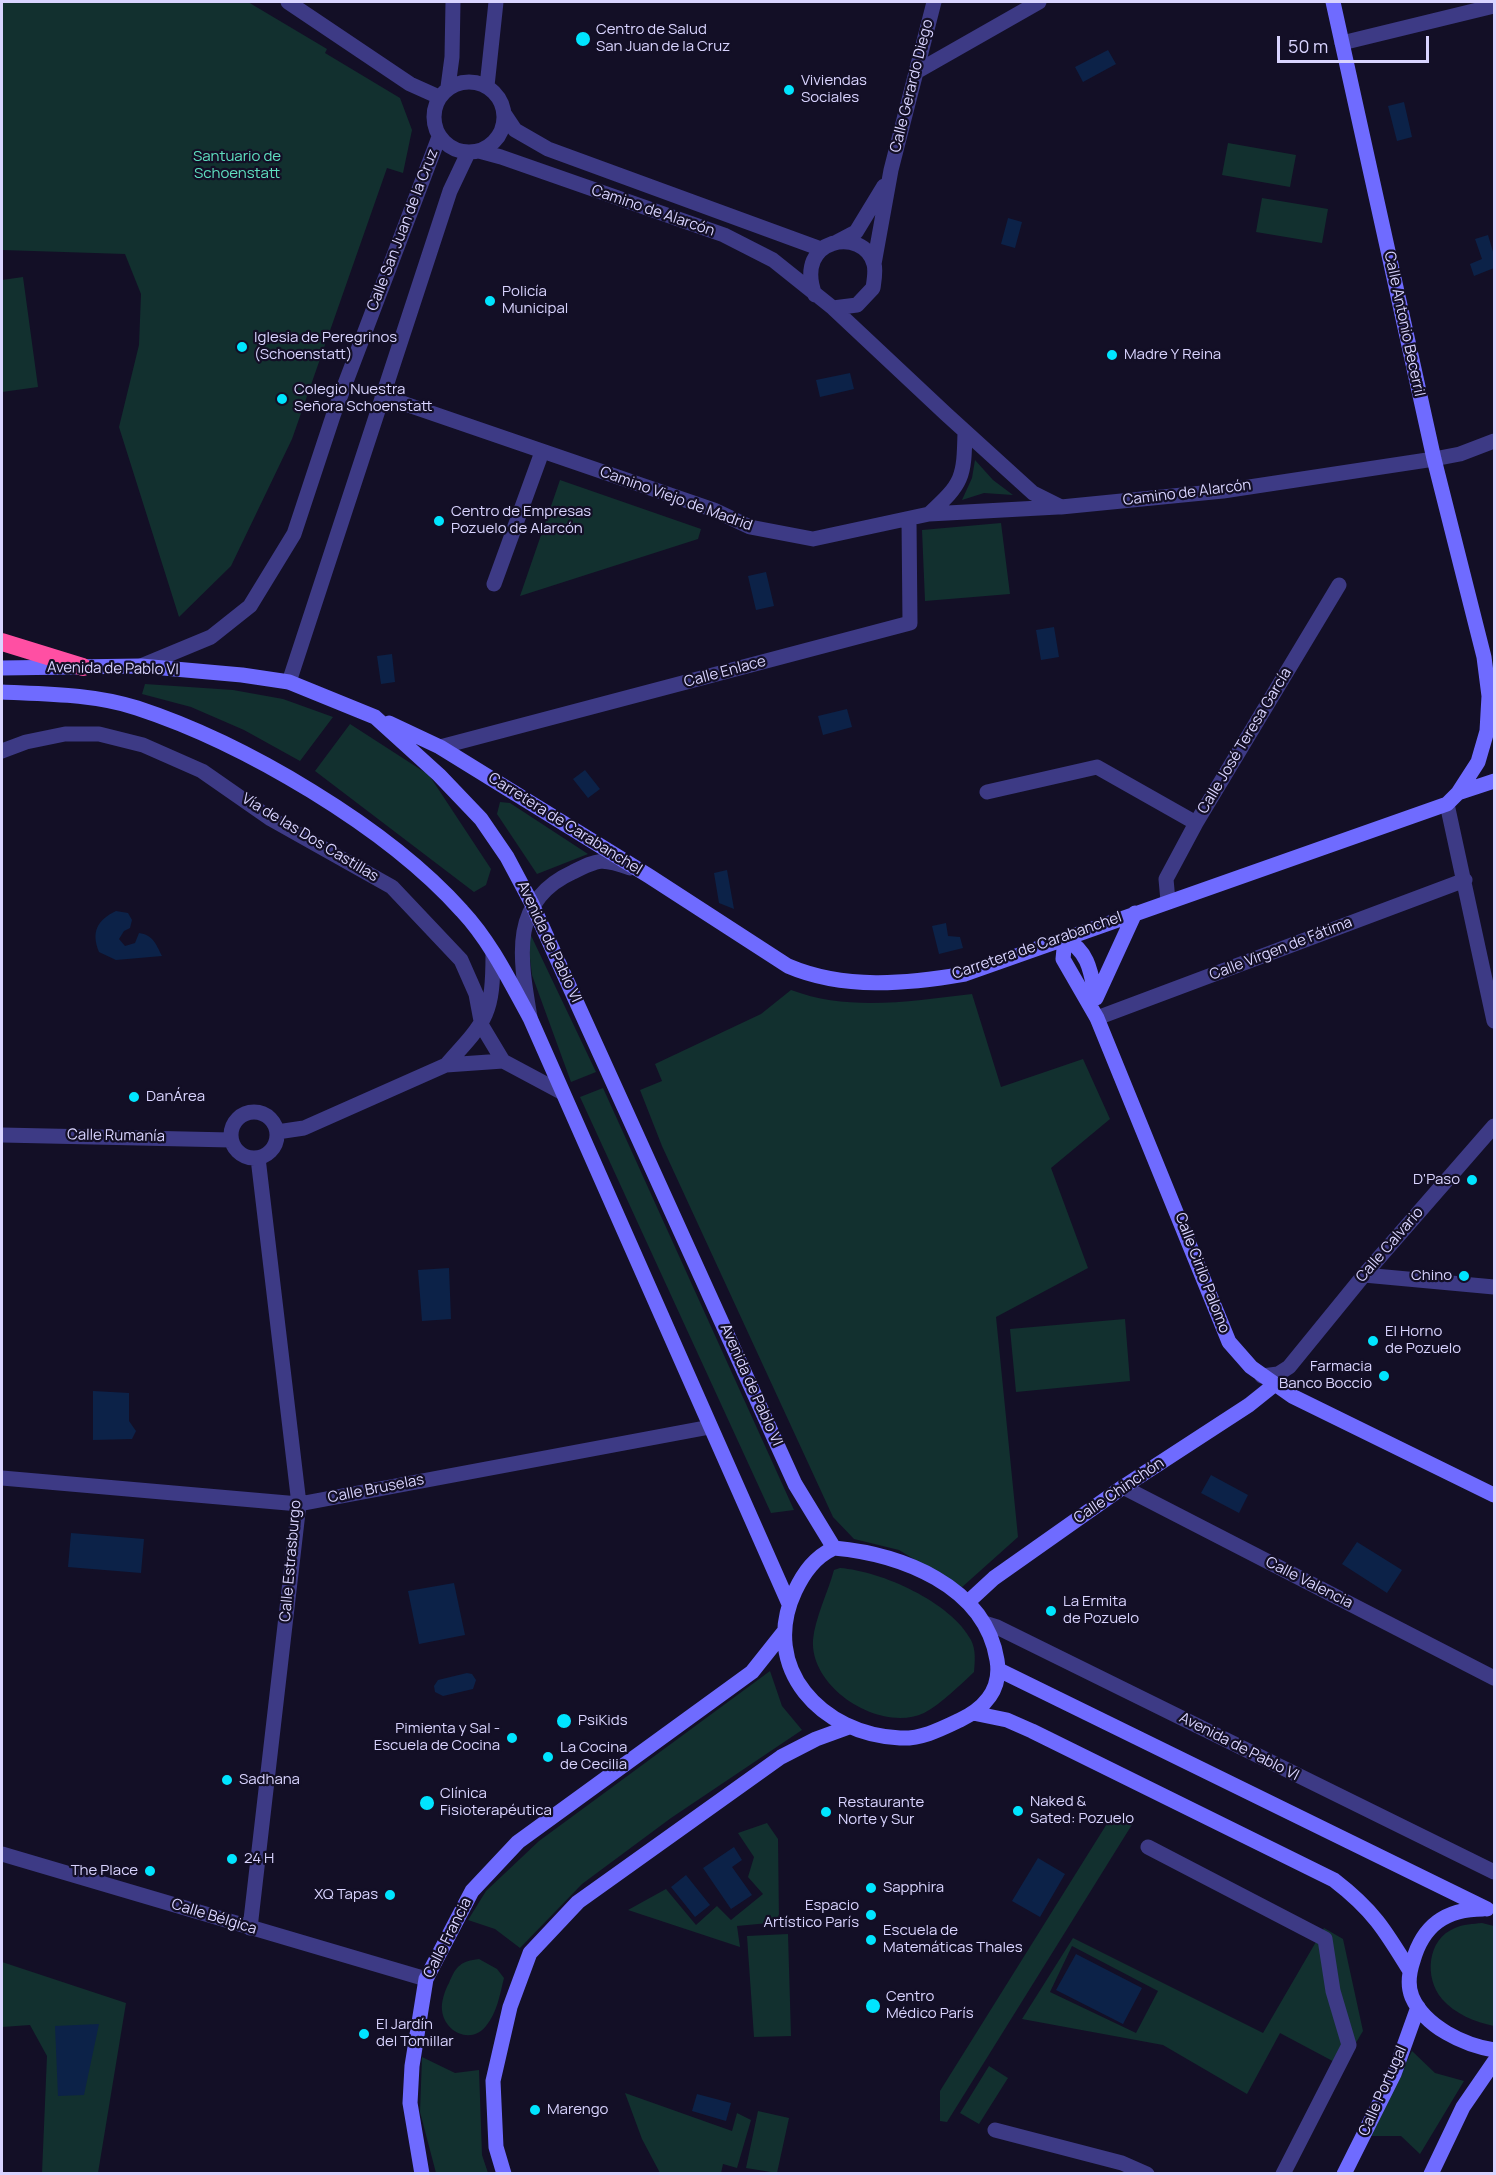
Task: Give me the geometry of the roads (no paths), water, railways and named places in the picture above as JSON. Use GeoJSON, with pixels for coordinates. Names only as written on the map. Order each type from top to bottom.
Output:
{"type":"FeatureCollection","features":[{"type":"Feature","properties":{"kind":"highway"},"geometry":{"type":"LineString","coordinates":[[2,642],[83,667]]}},
{"type":"Feature","properties":{"kind":"street"},"geometry":{"type":"LineString","coordinates":[[288,2],[410,84],[444,92],[468,80],[487,86],[500,98],[505,115],[498,137],[473,152],[452,148],[439,137],[433,117],[444,92],[452,57],[453,2]]}},
{"type":"Feature","properties":{"kind":"street"},"geometry":{"type":"LineString","coordinates":[[487,86],[496,2]]}},
{"type":"Feature","properties":{"kind":"street","name":"Calle Gerardo Diego"},"geometry":{"type":"LineString","coordinates":[[874,264],[891,170],[934,2]]}},
{"type":"Feature","properties":{"kind":"street"},"geometry":{"type":"LineString","coordinates":[[916,72],[1039,2]]}},
{"type":"Feature","properties":{"kind":"street","name":"Calle Antonio Becerril"},"geometry":{"type":"LineString","coordinates":[[1333,2],[1434,459],[1481,645],[1489,696],[1487,731],[1478,762],[1453,799]]}},
{"type":"Feature","properties":{"kind":"street"},"geometry":{"type":"LineString","coordinates":[[1342,43],[1494,6]]}},
{"type":"Feature","properties":{"kind":"street","name":"Camino de Alarcón"},"geometry":{"type":"LineString","coordinates":[[505,115],[515,130],[548,148],[821,249]]}},
{"type":"Feature","properties":{"kind":"street","name":"Calle San Juan de la Cruz"},"geometry":{"type":"LineString","coordinates":[[141,666],[211,637],[250,606],[294,534],[334,413],[439,137]]}},
{"type":"Feature","properties":{"kind":"street","name":"Camino de Alarcón"},"geometry":{"type":"LineString","coordinates":[[473,152],[501,156],[724,235],[773,260],[815,295]]}},
{"type":"Feature","properties":{"kind":"street","name":"Calle San Juan de la Cruz"},"geometry":{"type":"LineString","coordinates":[[289,682],[450,191],[473,152]]}},
{"type":"Feature","properties":{"kind":"street","name":"Calle Gerardo Diego"},"geometry":{"type":"LineString","coordinates":[[837,242],[856,232],[880,195],[891,170]]}},
{"type":"Feature","properties":{"kind":"street"},"geometry":{"type":"LineString","coordinates":[[834,308],[857,305],[873,288],[874,264],[866,251],[853,243],[837,242],[821,249],[811,262],[809,279],[815,295],[834,308],[1033,493],[1061,507]]}},
{"type":"Feature","properties":{"kind":"street","name":"Camino Viejo de Madrid"},"geometry":{"type":"LineString","coordinates":[[382,396],[714,510],[750,527],[813,539],[929,514],[1061,507]]}},
{"type":"Feature","properties":{"kind":"street"},"geometry":{"type":"LineString","coordinates":[[929,514],[955,489],[964,469],[965,432]]}},
{"type":"Feature","properties":{"kind":"street","name":"Camino de Alarcón"},"geometry":{"type":"LineString","coordinates":[[1061,507],[1223,491],[1434,459],[1460,454],[1494,441]]}},
{"type":"Feature","properties":{"kind":"street"},"geometry":{"type":"LineString","coordinates":[[494,584],[543,452]]}},
{"type":"Feature","properties":{"kind":"street","name":"Calle Enlace"},"geometry":{"type":"LineString","coordinates":[[440,747],[910,623],[909,520]]}},
{"type":"Feature","properties":{"kind":"street","name":"Calle José Teresa García"},"geometry":{"type":"LineString","coordinates":[[1168,901],[1166,879],[1196,823],[1339,585]]}},
{"type":"Feature","properties":{"kind":"street","name":"Calle Antonio Becerril"},"geometry":{"type":"LineString","coordinates":[[1481,645],[1494,665]]}},
{"type":"Feature","properties":{"kind":"street","name":"Avenida de Pablo VI"},"geometry":{"type":"LineString","coordinates":[[2,668],[141,666],[242,675],[289,682],[375,717],[439,775],[482,819],[507,857],[532,904],[795,1484],[834,1548]]}},
{"type":"Feature","properties":{"kind":"street","name":"Avenida de Pablo VI"},"geometry":{"type":"LineString","coordinates":[[2,692],[77,696],[135,707],[219,740],[304,788],[371,831],[423,871],[464,912],[493,953],[530,1018],[789,1604]]}},
{"type":"Feature","properties":{"kind":"street","name":"Carretera de Carabanchel"},"geometry":{"type":"LineString","coordinates":[[375,717],[440,747],[649,876],[788,966],[823,978],[844,981],[921,982],[965,974],[1453,799],[1494,781]]}},
{"type":"Feature","properties":{"kind":"street","name":"Vía de las Dos Castillas"},"geometry":{"type":"LineString","coordinates":[[2,751],[65,734],[99,734],[143,745],[202,771],[271,819],[392,887],[461,960],[476,994],[482,1026],[503,1060],[561,1092]]}},
{"type":"Feature","properties":{"kind":"street"},"geometry":{"type":"LineString","coordinates":[[987,792],[1097,767],[1196,823]]}},
{"type":"Feature","properties":{"kind":"street"},"geometry":{"type":"LineString","coordinates":[[1453,799],[1465,880],[1494,1021]]}},
{"type":"Feature","properties":{"kind":"street"},"geometry":{"type":"LineString","coordinates":[[530,1018],[523,974],[522,936],[532,904],[545,889],[561,877],[590,864],[607,860],[649,876]]}},
{"type":"Feature","properties":{"kind":"street","name":"Calle Virgen de Fátima"},"geometry":{"type":"LineString","coordinates":[[1097,1018],[1465,880]]}},
{"type":"Feature","properties":{"kind":"street","name":"Calle Cirilo Palomo"},"geometry":{"type":"LineString","coordinates":[[1096,998],[1135,913]]}},
{"type":"Feature","properties":{"kind":"street","name":"Calle Cirilo Palomo"},"geometry":{"type":"LineString","coordinates":[[1097,1018],[1096,998],[1086,957],[1076,945],[1065,939],[1063,959],[1097,1018],[1177,1209],[1220,1324],[1229,1342],[1268,1380],[1292,1396],[1494,1495]]}},
{"type":"Feature","properties":{"kind":"street"},"geometry":{"type":"LineString","coordinates":[[446,1065],[482,1026],[493,994],[493,953]]}},
{"type":"Feature","properties":{"kind":"street"},"geometry":{"type":"LineString","coordinates":[[277,1132],[304,1128],[446,1065],[503,1060]]}},
{"type":"Feature","properties":{"kind":"street"},"geometry":{"type":"LineString","coordinates":[[250,1112],[257,1112],[270,1119],[277,1132],[274,1148],[258,1158],[246,1158],[238,1153],[231,1140],[233,1125],[243,1115],[250,1112]]}},
{"type":"Feature","properties":{"kind":"street","name":"Calle Calvario"},"geometry":{"type":"LineString","coordinates":[[1289,1367],[1364,1275],[1494,1126]]}},
{"type":"Feature","properties":{"kind":"street","name":"Calle Rumanía"},"geometry":{"type":"LineString","coordinates":[[2,1135],[231,1140]]}},
{"type":"Feature","properties":{"kind":"street","name":"Calle Estrasburgo"},"geometry":{"type":"LineString","coordinates":[[250,1928],[299,1503],[258,1158]]}},
{"type":"Feature","properties":{"kind":"street"},"geometry":{"type":"LineString","coordinates":[[1364,1275],[1494,1287]]}},
{"type":"Feature","properties":{"kind":"street"},"geometry":{"type":"LineString","coordinates":[[1268,1380],[1289,1367]]}},
{"type":"Feature","properties":{"kind":"street"},"geometry":{"type":"LineString","coordinates":[[1289,1367],[1287,1383],[1292,1396]]}},
{"type":"Feature","properties":{"kind":"street","name":"Calle Chinchón"},"geometry":{"type":"LineString","coordinates":[[968,1602],[993,1578],[1123,1487],[1249,1405],[1268,1380]]}},
{"type":"Feature","properties":{"kind":"street","name":"Calle Bruselas"},"geometry":{"type":"LineString","coordinates":[[2,1478],[299,1503],[710,1427]]}},
{"type":"Feature","properties":{"kind":"street","name":"Calle Valencia"},"geometry":{"type":"LineString","coordinates":[[1123,1487],[1494,1678]]}},
{"type":"Feature","properties":{"kind":"street"},"geometry":{"type":"LineString","coordinates":[[834,1548],[860,1550],[894,1559],[942,1582],[968,1602],[984,1623],[995,1650],[999,1670],[995,1689],[984,1705],[973,1713],[925,1735],[901,1738],[849,1727],[829,1718],[804,1693],[795,1678],[783,1633],[789,1604],[800,1580],[816,1559],[834,1548]]}},
{"type":"Feature","properties":{"kind":"street","name":"Avenida de Pablo VI"},"geometry":{"type":"LineString","coordinates":[[984,1623],[1091,1672],[1371,1813],[1494,1872]]}},
{"type":"Feature","properties":{"kind":"street","name":"Calle Francia"},"geometry":{"type":"LineString","coordinates":[[422,2174],[410,2103],[412,2066],[426,1979],[472,1891],[518,1842],[752,1672],[783,1633]]}},
{"type":"Feature","properties":{"kind":"street"},"geometry":{"type":"LineString","coordinates":[[999,1670],[1492,1909]]}},
{"type":"Feature","properties":{"kind":"street"},"geometry":{"type":"LineString","coordinates":[[973,1713],[1007,1720],[1032,1731],[1334,1880],[1363,1902],[1378,1920],[1410,1971]]}},
{"type":"Feature","properties":{"kind":"street"},"geometry":{"type":"LineString","coordinates":[[504,2174],[496,2147],[493,2081],[510,2007],[530,1953],[578,1902],[771,1764],[816,1738],[849,1727]]}},
{"type":"Feature","properties":{"kind":"street"},"geometry":{"type":"LineString","coordinates":[[1148,1847],[1325,1939],[1333,1991],[1349,2045],[1283,2174]]}},
{"type":"Feature","properties":{"kind":"street","name":"Calle Bélgica"},"geometry":{"type":"LineString","coordinates":[[2,1854],[426,1979]]}},
{"type":"Feature","properties":{"kind":"street"},"geometry":{"type":"LineString","coordinates":[[1492,1909],[1454,1912],[1433,1923],[1421,1939],[1410,1971],[1410,1990],[1418,2007],[1430,2021],[1457,2039],[1494,2050]]}},
{"type":"Feature","properties":{"kind":"street","name":"Calle Portugal"},"geometry":{"type":"LineString","coordinates":[[1344,2174],[1394,2074],[1418,2007]]}},
{"type":"Feature","properties":{"kind":"street"},"geometry":{"type":"LineString","coordinates":[[1431,2174],[1463,2107],[1494,2062]]}},
{"type":"Feature","properties":{"kind":"street"},"geometry":{"type":"LineString","coordinates":[[995,2130],[1122,2163],[1148,2174]]}},
{"type":"Feature","properties":{"kind":"water"},"geometry":{"type":"Polygon","coordinates":[[[1108,50],[1116,64],[1083,82],[1075,67],[1108,50]]]}},
{"type":"Feature","properties":{"kind":"water"},"geometry":{"type":"Polygon","coordinates":[[[1404,102],[1412,137],[1397,141],[1388,106],[1404,102]]]}},
{"type":"Feature","properties":{"kind":"water"},"geometry":{"type":"Polygon","coordinates":[[[1008,218],[1022,222],[1015,248],[1001,244],[1008,218]]]}},
{"type":"Feature","properties":{"kind":"water"},"geometry":{"type":"Polygon","coordinates":[[[1488,235],[1494,255],[1494,268],[1474,276],[1470,264],[1482,259],[1475,239],[1488,235]]]}},
{"type":"Feature","properties":{"kind":"water"},"geometry":{"type":"Polygon","coordinates":[[[850,373],[854,389],[820,397],[816,380],[850,373]]]}},
{"type":"Feature","properties":{"kind":"water"},"geometry":{"type":"Polygon","coordinates":[[[766,572],[774,606],[756,610],[748,576],[766,572]]]}},
{"type":"Feature","properties":{"kind":"water"},"geometry":{"type":"Polygon","coordinates":[[[1054,627],[1059,657],[1041,660],[1036,630],[1054,627]]]}},
{"type":"Feature","properties":{"kind":"water"},"geometry":{"type":"Polygon","coordinates":[[[392,654],[395,682],[381,684],[377,656],[392,654]]]}},
{"type":"Feature","properties":{"kind":"water"},"geometry":{"type":"Polygon","coordinates":[[[847,709],[852,727],[823,735],[818,716],[847,709]]]}},
{"type":"Feature","properties":{"kind":"water"},"geometry":{"type":"Polygon","coordinates":[[[585,770],[600,789],[588,798],[573,779],[585,770]]]}},
{"type":"Feature","properties":{"kind":"water"},"geometry":{"type":"Polygon","coordinates":[[[727,870],[734,909],[719,903],[714,873],[727,870]]]}},
{"type":"Feature","properties":{"kind":"water"},"geometry":{"type":"Polygon","coordinates":[[[116,911],[128,913],[132,920],[130,928],[124,931],[119,939],[125,946],[135,943],[139,933],[144,934],[154,941],[162,956],[116,960],[99,952],[96,938],[97,927],[104,918],[116,911]]]}},
{"type":"Feature","properties":{"kind":"water"},"geometry":{"type":"Polygon","coordinates":[[[946,923],[948,936],[960,937],[963,948],[939,954],[932,926],[946,923]]]}},
{"type":"Feature","properties":{"kind":"water"},"geometry":{"type":"Polygon","coordinates":[[[449,1268],[451,1319],[422,1321],[418,1270],[449,1268]]]}},
{"type":"Feature","properties":{"kind":"water"},"geometry":{"type":"Polygon","coordinates":[[[93,1391],[129,1393],[129,1421],[136,1431],[132,1439],[93,1440],[93,1391]]]}},
{"type":"Feature","properties":{"kind":"water"},"geometry":{"type":"Polygon","coordinates":[[[1211,1475],[1248,1495],[1239,1513],[1201,1493],[1211,1475]]]}},
{"type":"Feature","properties":{"kind":"water"},"geometry":{"type":"Polygon","coordinates":[[[71,1533],[144,1539],[141,1573],[68,1567],[71,1533]]]}},
{"type":"Feature","properties":{"kind":"water"},"geometry":{"type":"Polygon","coordinates":[[[1357,1542],[1402,1570],[1387,1593],[1342,1564],[1357,1542]]]}},
{"type":"Feature","properties":{"kind":"water"},"geometry":{"type":"Polygon","coordinates":[[[454,1583],[465,1635],[419,1644],[408,1591],[454,1583]]]}},
{"type":"Feature","properties":{"kind":"water"},"geometry":{"type":"Polygon","coordinates":[[[467,1673],[472,1674],[476,1680],[473,1689],[443,1696],[435,1692],[434,1686],[438,1680],[467,1673]]]}},
{"type":"Feature","properties":{"kind":"water"},"geometry":{"type":"Polygon","coordinates":[[[734,1847],[742,1860],[732,1867],[752,1895],[731,1909],[703,1868],[734,1847]]]}},
{"type":"Feature","properties":{"kind":"water"},"geometry":{"type":"Polygon","coordinates":[[[1038,1858],[1065,1874],[1040,1917],[1012,1901],[1038,1858]]]}},
{"type":"Feature","properties":{"kind":"water"},"geometry":{"type":"Polygon","coordinates":[[[686,1875],[710,1905],[695,1917],[671,1887],[686,1875]]]}},
{"type":"Feature","properties":{"kind":"water"},"geometry":{"type":"Polygon","coordinates":[[[1076,1954],[1142,1988],[1123,2024],[1056,1990],[1076,1954]]]}},
{"type":"Feature","properties":{"kind":"water"},"geometry":{"type":"Polygon","coordinates":[[[99,2024],[84,2095],[58,2096],[55,2026],[99,2024]]]}},
{"type":"Feature","properties":{"kind":"water"},"geometry":{"type":"Polygon","coordinates":[[[697,2094],[731,2103],[726,2121],[692,2111],[697,2094]]]}},
{"type":"Feature","properties":{"kind":"place","name":"Centro de Salud San Juan de la Cruz"},"geometry":{"type":"Point","coordinates":[583,39]}},
{"type":"Feature","properties":{"kind":"place","name":"Viviendas Sociales"},"geometry":{"type":"Point","coordinates":[789,90]}},
{"type":"Feature","properties":{"kind":"place","name":"Policía Municipal"},"geometry":{"type":"Point","coordinates":[490,301]}},
{"type":"Feature","properties":{"kind":"place","name":"Iglesia de Peregrinos (Schoenstatt)"},"geometry":{"type":"Point","coordinates":[242,347]}},
{"type":"Feature","properties":{"kind":"place","name":"Madre Y Reina"},"geometry":{"type":"Point","coordinates":[1112,355]}},
{"type":"Feature","properties":{"kind":"place","name":"Colegio Nuestra Señora Schoenstatt"},"geometry":{"type":"Point","coordinates":[282,399]}},
{"type":"Feature","properties":{"kind":"place","name":"Centro de Empresas Pozuelo de Alarcón"},"geometry":{"type":"Point","coordinates":[439,521]}},
{"type":"Feature","properties":{"kind":"place","name":"DanÁrea"},"geometry":{"type":"Point","coordinates":[134,1097]}},
{"type":"Feature","properties":{"kind":"place","name":"D'Paso"},"geometry":{"type":"Point","coordinates":[1472,1180]}},
{"type":"Feature","properties":{"kind":"place","name":"Chino"},"geometry":{"type":"Point","coordinates":[1464,1276]}},
{"type":"Feature","properties":{"kind":"place","name":"El Horno de Pozuelo"},"geometry":{"type":"Point","coordinates":[1373,1341]}},
{"type":"Feature","properties":{"kind":"place","name":"Farmacia Banco Boccio"},"geometry":{"type":"Point","coordinates":[1384,1376]}},
{"type":"Feature","properties":{"kind":"place","name":"La Ermita de Pozuelo"},"geometry":{"type":"Point","coordinates":[1051,1611]}},
{"type":"Feature","properties":{"kind":"place","name":"PsiKids"},"geometry":{"type":"Point","coordinates":[564,1721]}},
{"type":"Feature","properties":{"kind":"place","name":"Pimienta y Sal - Escuela de Cocina"},"geometry":{"type":"Point","coordinates":[512,1738]}},
{"type":"Feature","properties":{"kind":"place","name":"La Cocina de Cecilia"},"geometry":{"type":"Point","coordinates":[548,1757]}},
{"type":"Feature","properties":{"kind":"place","name":"Sadhana"},"geometry":{"type":"Point","coordinates":[227,1780]}},
{"type":"Feature","properties":{"kind":"place","name":"Clínica Fisioterapéutica"},"geometry":{"type":"Point","coordinates":[427,1803]}},
{"type":"Feature","properties":{"kind":"place","name":"Naked & Sated: Pozuelo"},"geometry":{"type":"Point","coordinates":[1018,1811]}},
{"type":"Feature","properties":{"kind":"place","name":"Restaurante Norte y Sur"},"geometry":{"type":"Point","coordinates":[826,1812]}},
{"type":"Feature","properties":{"kind":"place","name":"24 H"},"geometry":{"type":"Point","coordinates":[232,1859]}},
{"type":"Feature","properties":{"kind":"place","name":"The Place"},"geometry":{"type":"Point","coordinates":[150,1871]}},
{"type":"Feature","properties":{"kind":"place","name":"Sapphira"},"geometry":{"type":"Point","coordinates":[871,1888]}},
{"type":"Feature","properties":{"kind":"place","name":"XQ Tapas"},"geometry":{"type":"Point","coordinates":[390,1895]}},
{"type":"Feature","properties":{"kind":"place","name":"Espacio Artístico París"},"geometry":{"type":"Point","coordinates":[871,1915]}},
{"type":"Feature","properties":{"kind":"place","name":"Escuela de Matemáticas Thales"},"geometry":{"type":"Point","coordinates":[871,1940]}},
{"type":"Feature","properties":{"kind":"place","name":"Centro Médico París"},"geometry":{"type":"Point","coordinates":[873,2006]}},
{"type":"Feature","properties":{"kind":"place","name":"El Jardín del Tomillar"},"geometry":{"type":"Point","coordinates":[364,2034]}},
{"type":"Feature","properties":{"kind":"place","name":"Marengo"},"geometry":{"type":"Point","coordinates":[535,2110]}},
{"type":"Feature","properties":{"kind":"park label","name":"Santuario de Schoenstatt"},"geometry":{"type":"Point","coordinates":[237,166]}}]}
